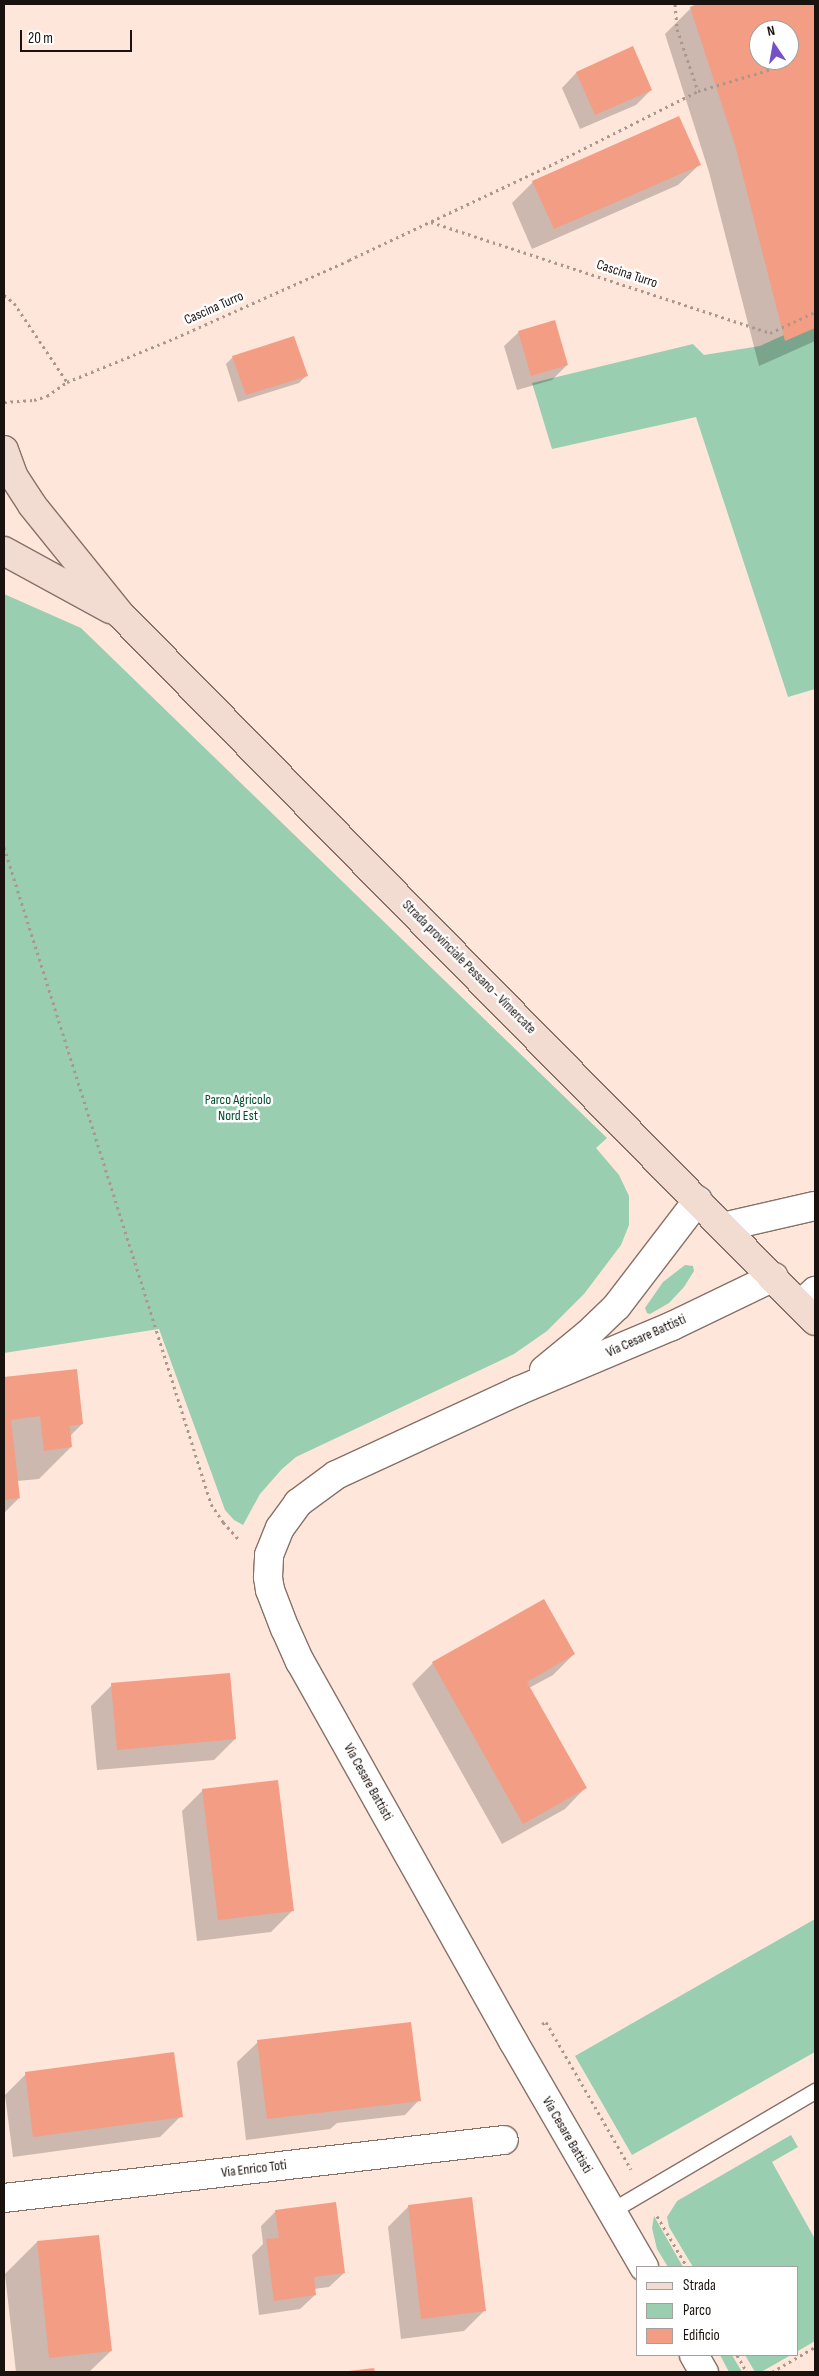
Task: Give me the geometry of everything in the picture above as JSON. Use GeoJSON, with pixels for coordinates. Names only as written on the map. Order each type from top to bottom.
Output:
{"type":"FeatureCollection","features":[{"type":"Feature","properties":{"kind":"street","name":"Strada provinciale Pessano - Vimercate"},"geometry":{"type":"LineString","coordinates":[[4,450],[14,477],[32,505],[120,614],[723,1227],[774,1277],[810,1306]]}},
{"type":"Feature","properties":{"kind":"street","name":"Strada provinciale Pessano - Vimercate"},"geometry":{"type":"LineString","coordinates":[[4,551],[120,614]]}},
{"type":"Feature","properties":{"kind":"street","name":"Via Cesare Battisti"},"geometry":{"type":"LineString","coordinates":[[518,1391],[588,1334],[617,1306],[698,1200]]}},
{"type":"Feature","properties":{"kind":"street"},"geometry":{"type":"LineString","coordinates":[[723,1227],[815,1206]]}},
{"type":"Feature","properties":{"kind":"street","name":"Via Cesare Battisti"},"geometry":{"type":"LineString","coordinates":[[643,2266],[300,1662],[279,1615],[268,1577],[272,1546],[280,1528],[298,1503],[322,1484],[366,1460],[518,1391],[672,1326],[774,1277]]}},
{"type":"Feature","properties":{"kind":"street","name":"Via Enrico Toti"},"geometry":{"type":"LineString","coordinates":[[4,2198],[504,2140]]}},
{"type":"Feature","properties":{"kind":"street"},"geometry":{"type":"LineString","coordinates":[[695,2356],[704,2372]]}},
{"type":"Feature","properties":{"kind":"lane"},"geometry":{"type":"LineString","coordinates":[[611,2211],[815,2090]]}},
{"type":"Feature","properties":{"kind":"path"},"geometry":{"type":"LineString","coordinates":[[675,4],[677,30],[698,91]]}},
{"type":"Feature","properties":{"kind":"path","name":"Cascina Turro"},"geometry":{"type":"LineString","coordinates":[[4,402],[34,400],[47,396],[67,382],[175,338],[430,222],[564,159],[698,91],[768,70]]}},
{"type":"Feature","properties":{"kind":"path","name":"Cascina Turro"},"geometry":{"type":"LineString","coordinates":[[430,222],[770,332],[815,312]]}},
{"type":"Feature","properties":{"kind":"path"},"geometry":{"type":"LineString","coordinates":[[4,295],[14,303],[67,382]]}},
{"type":"Feature","properties":{"kind":"path"},"geometry":{"type":"LineString","coordinates":[[4,847],[211,1504],[222,1522],[239,1541]]}},
{"type":"Feature","properties":{"kind":"path"},"geometry":{"type":"LineString","coordinates":[[772,2372],[815,2347]]}},
{"type":"Feature","properties":{"kind":"path"},"geometry":{"type":"LineString","coordinates":[[738,2356],[747,2372]]}},
{"type":"Feature","properties":{"kind":"green space"},"geometry":{"type":"Polygon","coordinates":[[[815,321],[815,689],[788,697],[696,417],[552,449],[532,383],[693,344],[704,355],[760,346],[815,321]]]}},
{"type":"Feature","properties":{"kind":"green space","name":"Parco Agricolo Nord Est"},"geometry":{"type":"Polygon","coordinates":[[[4,594],[81,628],[607,1138],[596,1148],[619,1175],[629,1196],[629,1225],[621,1245],[584,1294],[547,1331],[514,1354],[296,1457],[282,1469],[260,1494],[243,1525],[234,1520],[225,1510],[159,1329],[4,1353],[4,594]]]}},
{"type":"Feature","properties":{"kind":"green space"},"geometry":{"type":"Polygon","coordinates":[[[685,1265],[693,1266],[694,1271],[684,1287],[669,1303],[650,1314],[647,1313],[645,1308],[663,1282],[685,1265]]]}},
{"type":"Feature","properties":{"kind":"green space"},"geometry":{"type":"Polygon","coordinates":[[[815,1919],[815,2052],[632,2155],[575,2056],[815,1919]]]}},
{"type":"Feature","properties":{"kind":"green space"},"geometry":{"type":"Polygon","coordinates":[[[791,2135],[798,2147],[772,2162],[815,2239],[815,2341],[799,2350],[799,2266],[692,2266],[669,2227],[667,2217],[677,2201],[791,2135]]]}},
{"type":"Feature","properties":{"kind":"green space"},"geometry":{"type":"Polygon","coordinates":[[[654,2216],[682,2266],[667,2266],[657,2249],[652,2228],[654,2216]]]}},
{"type":"Feature","properties":{"kind":"green space"},"geometry":{"type":"Polygon","coordinates":[[[721,2356],[733,2356],[742,2372],[729,2372],[721,2356]]]}},
{"type":"Feature","properties":{"kind":"green space"},"geometry":{"type":"Polygon","coordinates":[[[746,2356],[789,2356],[761,2372],[755,2372],[746,2356]]]}},
{"type":"Feature","properties":{"kind":"building"},"geometry":{"type":"Polygon","coordinates":[[[697,4],[815,4],[815,328],[785,341],[735,145],[690,7],[697,4]]]}},
{"type":"Feature","properties":{"kind":"building"},"geometry":{"type":"Polygon","coordinates":[[[633,46],[652,90],[595,115],[576,72],[633,46]]]}},
{"type":"Feature","properties":{"kind":"building"},"geometry":{"type":"Polygon","coordinates":[[[679,116],[701,165],[554,229],[532,181],[679,116]]]}},
{"type":"Feature","properties":{"kind":"building"},"geometry":{"type":"Polygon","coordinates":[[[555,320],[568,365],[531,376],[518,331],[555,320]]]}},
{"type":"Feature","properties":{"kind":"building"},"geometry":{"type":"Polygon","coordinates":[[[294,336],[308,376],[246,395],[232,356],[294,336]]]}},
{"type":"Feature","properties":{"kind":"building"},"geometry":{"type":"Polygon","coordinates":[[[77,1369],[83,1424],[70,1426],[72,1447],[44,1451],[40,1416],[11,1420],[20,1498],[4,1500],[4,1377],[77,1369]]]}},
{"type":"Feature","properties":{"kind":"building"},"geometry":{"type":"Polygon","coordinates":[[[544,1599],[575,1654],[527,1682],[587,1788],[523,1824],[432,1662],[544,1599]]]}},
{"type":"Feature","properties":{"kind":"building"},"geometry":{"type":"Polygon","coordinates":[[[230,1673],[236,1739],[117,1750],[111,1683],[230,1673]]]}},
{"type":"Feature","properties":{"kind":"building"},"geometry":{"type":"Polygon","coordinates":[[[278,1780],[294,1911],[218,1920],[202,1789],[278,1780]]]}},
{"type":"Feature","properties":{"kind":"building"},"geometry":{"type":"Polygon","coordinates":[[[411,2022],[421,2101],[267,2119],[257,2040],[411,2022]]]}},
{"type":"Feature","properties":{"kind":"building"},"geometry":{"type":"Polygon","coordinates":[[[174,2052],[183,2117],[33,2137],[25,2072],[174,2052]]]}},
{"type":"Feature","properties":{"kind":"building"},"geometry":{"type":"Polygon","coordinates":[[[472,2197],[486,2311],[421,2319],[408,2205],[472,2197]]]}},
{"type":"Feature","properties":{"kind":"building"},"geometry":{"type":"Polygon","coordinates":[[[336,2202],[345,2273],[314,2277],[316,2295],[274,2301],[266,2239],[279,2238],[275,2210],[336,2202]]]}},
{"type":"Feature","properties":{"kind":"building"},"geometry":{"type":"Polygon","coordinates":[[[99,2235],[112,2351],[49,2358],[37,2241],[99,2235]]]}},
{"type":"Feature","properties":{"kind":"building"},"geometry":{"type":"Polygon","coordinates":[[[374,2368],[375,2372],[349,2372],[349,2371],[374,2368]]]}}]}
